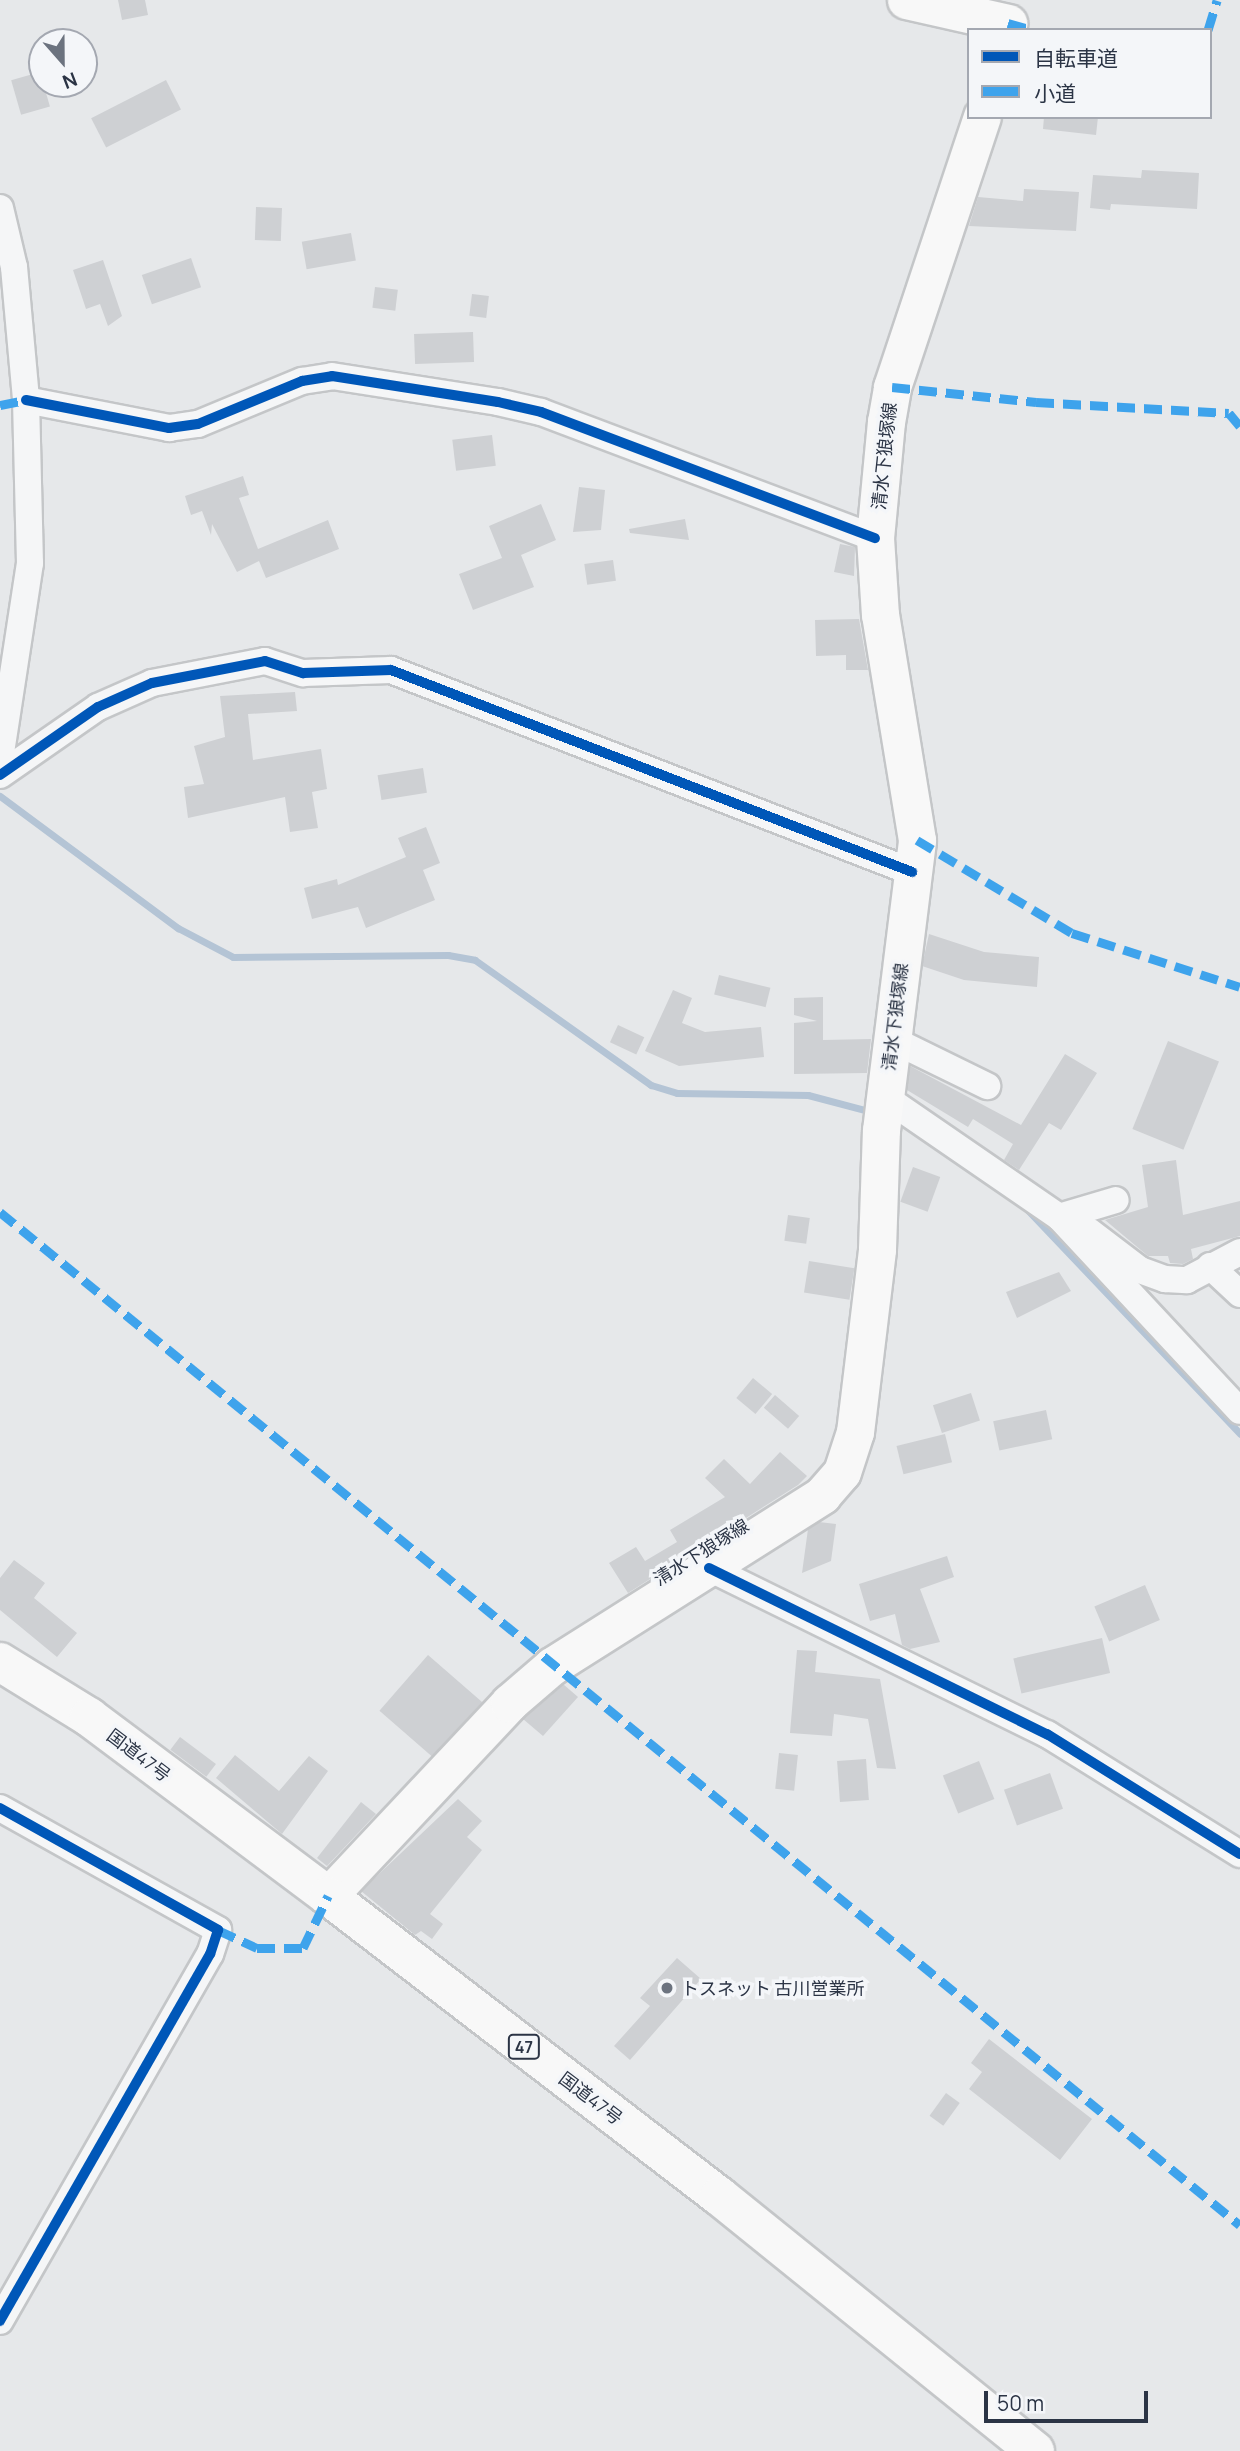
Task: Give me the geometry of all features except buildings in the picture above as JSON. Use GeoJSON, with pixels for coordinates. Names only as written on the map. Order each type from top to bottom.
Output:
{"type":"FeatureCollection","features":[{"type":"Feature","properties":{"kind":"highway","name":"国道47号"},"geometry":{"type":"LineString","coordinates":[[0,1662],[89,1717],[328,1896],[719,2196],[1035,2451]]}},
{"type":"Feature","properties":{"kind":"main road"},"geometry":{"type":"LineString","coordinates":[[906,0],[1010,18]]}},
{"type":"Feature","properties":{"kind":"main road","name":"清水下狼塚線"},"geometry":{"type":"LineString","coordinates":[[328,1896],[509,1703],[552,1666],[822,1495],[842,1472],[855,1432],[877,1249],[884,1111],[917,840],[887,676],[875,538],[892,387],[981,119]]}},
{"type":"Feature","properties":{"kind":"street"},"geometry":{"type":"LineString","coordinates":[[0,208],[14,267],[26,400],[30,563],[0,760]]}},
{"type":"Feature","properties":{"kind":"street"},"geometry":{"type":"LineString","coordinates":[[26,400],[169,428],[198,424],[302,381],[332,376],[498,402],[541,412],[875,538]]}},
{"type":"Feature","properties":{"kind":"street"},"geometry":{"type":"LineString","coordinates":[[0,775],[98,707],[152,683],[265,661],[303,673],[391,670],[912,872]]}},
{"type":"Feature","properties":{"kind":"street"},"geometry":{"type":"LineString","coordinates":[[893,1040],[988,1086]]}},
{"type":"Feature","properties":{"kind":"street"},"geometry":{"type":"LineString","coordinates":[[884,1111],[1059,1217],[1093,1233],[1140,1269],[1166,1279],[1187,1280],[1240,1252]]}},
{"type":"Feature","properties":{"kind":"street"},"geometry":{"type":"LineString","coordinates":[[1059,1217],[1116,1200]]}},
{"type":"Feature","properties":{"kind":"street"},"geometry":{"type":"LineString","coordinates":[[1059,1217],[1240,1411]]}},
{"type":"Feature","properties":{"kind":"street"},"geometry":{"type":"LineString","coordinates":[[1210,1266],[1240,1294]]}},
{"type":"Feature","properties":{"kind":"street"},"geometry":{"type":"LineString","coordinates":[[709,1568],[1047,1734],[1240,1854]]}},
{"type":"Feature","properties":{"kind":"street"},"geometry":{"type":"LineString","coordinates":[[0,1808],[211,1923],[217,1938],[0,2321]]}},
{"type":"Feature","properties":{"kind":"waterway"},"geometry":{"type":"LineString","coordinates":[[0,796],[178,928],[233,957],[448,955],[475,960],[651,1085],[677,1093],[808,1095],[872,1112]]}},
{"type":"Feature","properties":{"kind":"waterway"},"geometry":{"type":"LineString","coordinates":[[1024,1206],[1240,1434]]}},
{"type":"Feature","properties":{"kind":"marked path"},"geometry":{"type":"LineString","coordinates":[[1209,28],[1217,0]]}},
{"type":"Feature","properties":{"kind":"marked path"},"geometry":{"type":"LineString","coordinates":[[1008,23],[1026,28]]}},
{"type":"Feature","properties":{"kind":"marked path"},"geometry":{"type":"LineString","coordinates":[[892,387],[1036,402],[1229,413],[1240,426]]}},
{"type":"Feature","properties":{"kind":"marked path"},"geometry":{"type":"LineString","coordinates":[[0,405],[26,400]]}},
{"type":"Feature","properties":{"kind":"marked path"},"geometry":{"type":"LineString","coordinates":[[917,840],[1072,933],[1240,987]]}},
{"type":"Feature","properties":{"kind":"marked path"},"geometry":{"type":"LineString","coordinates":[[0,1212],[1240,2225]]}},
{"type":"Feature","properties":{"kind":"marked path"},"geometry":{"type":"LineString","coordinates":[[218,1930],[257,1948],[303,1948],[328,1896]]}},
{"type":"Feature","properties":{"kind":"cycle path"},"geometry":{"type":"LineString","coordinates":[[26,400],[169,428],[198,424],[302,381],[332,376],[498,402],[541,412],[875,538]]}},
{"type":"Feature","properties":{"kind":"cycle path"},"geometry":{"type":"LineString","coordinates":[[0,775],[98,707],[152,683],[265,661],[303,673],[391,670],[912,872]]}},
{"type":"Feature","properties":{"kind":"cycle path"},"geometry":{"type":"LineString","coordinates":[[709,1568],[1047,1734],[1240,1854]]}},
{"type":"Feature","properties":{"kind":"cycle path"},"geometry":{"type":"LineString","coordinates":[[0,1808],[218,1930],[210,1954],[0,2321]]}},
{"type":"Feature","properties":{"kind":"place","name":"トスネット 古川営業所"},"geometry":{"type":"Point","coordinates":[667,1988]}}]}
